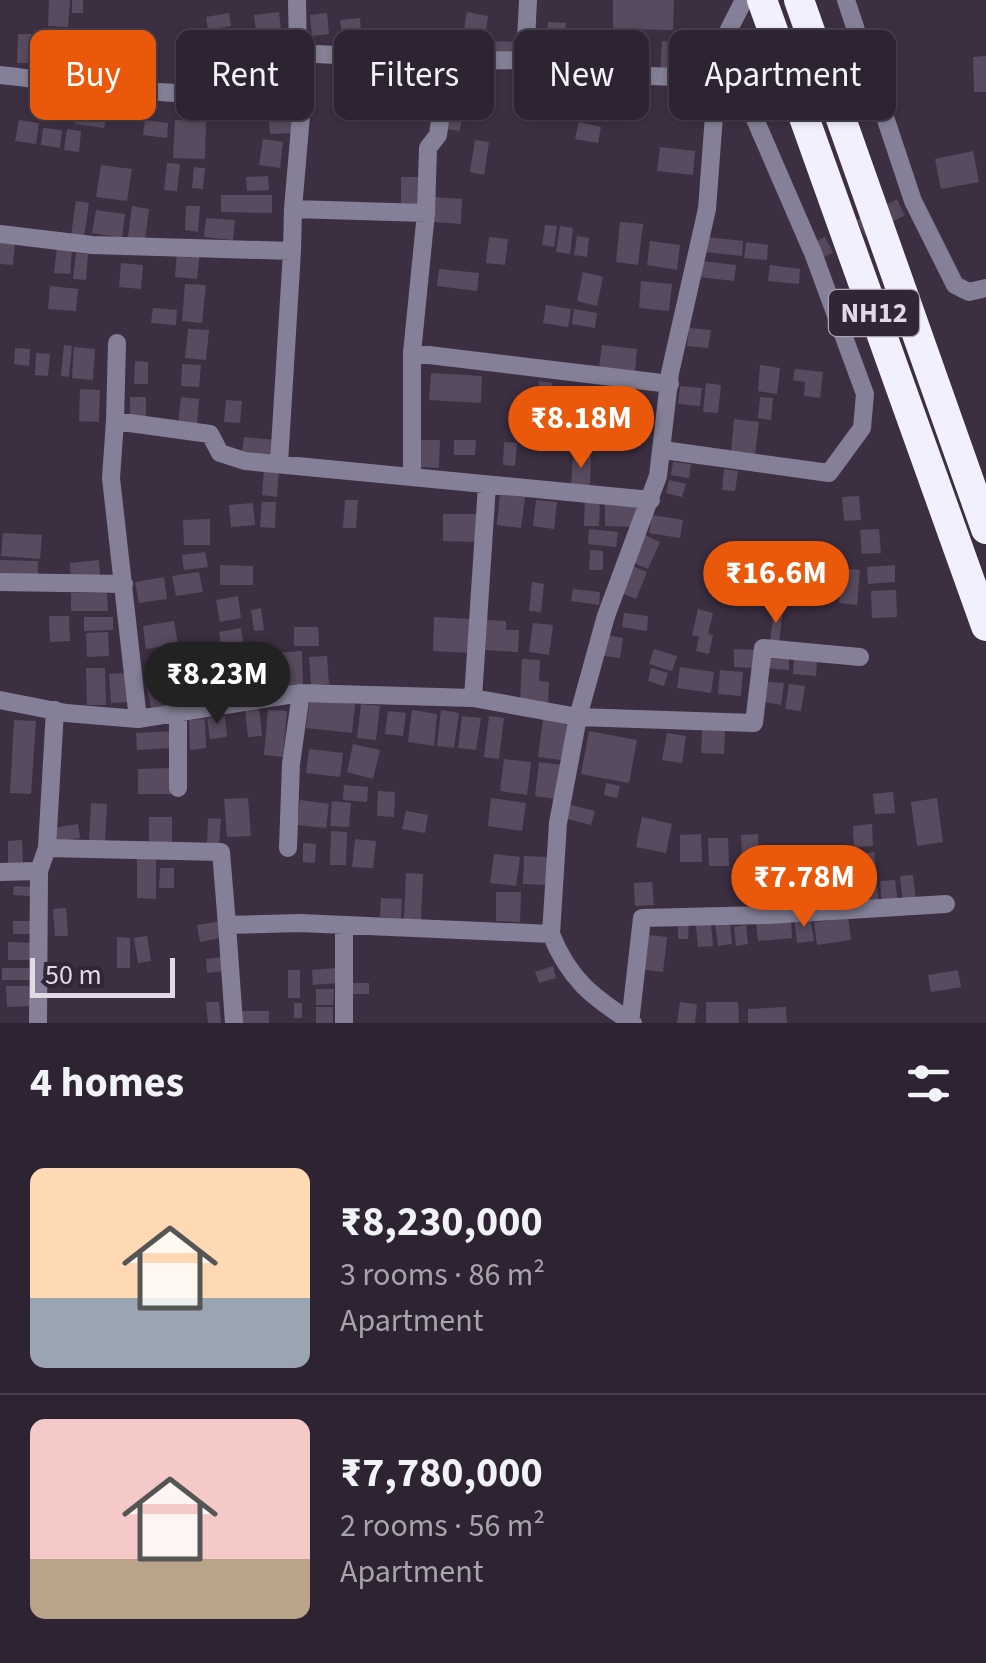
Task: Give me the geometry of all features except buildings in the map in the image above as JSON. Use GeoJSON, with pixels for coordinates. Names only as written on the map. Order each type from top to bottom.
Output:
{"type":"FeatureCollection","features":[{"type":"Feature","properties":{"kind":"highway","name":"NH12"},"geometry":{"type":"LineString","coordinates":[[762,0],[986,626]]}},
{"type":"Feature","properties":{"kind":"highway","name":"NH12"},"geometry":{"type":"LineString","coordinates":[[799,0],[986,529]]}},
{"type":"Feature","properties":{"kind":"street"},"geometry":{"type":"LineString","coordinates":[[297,0],[298,30]]}},
{"type":"Feature","properties":{"kind":"street"},"geometry":{"type":"LineString","coordinates":[[526,30],[528,0]]}},
{"type":"Feature","properties":{"kind":"street"},"geometry":{"type":"LineString","coordinates":[[729,30],[744,0]]}},
{"type":"Feature","properties":{"kind":"street"},"geometry":{"type":"LineString","coordinates":[[846,0],[913,202],[955,285],[969,292],[986,288]]}},
{"type":"Feature","properties":{"kind":"street"},"geometry":{"type":"LineString","coordinates":[[0,74],[176,95]]}},
{"type":"Feature","properties":{"kind":"street"},"geometry":{"type":"LineString","coordinates":[[279,463],[302,120]]}},
{"type":"Feature","properties":{"kind":"street"},"geometry":{"type":"LineString","coordinates":[[412,475],[412,353],[426,213],[428,148],[438,135],[440,120]]}},
{"type":"Feature","properties":{"kind":"street"},"geometry":{"type":"LineString","coordinates":[[713,120],[707,210],[670,373],[663,450],[652,500],[606,616],[578,717],[558,824],[551,934],[563,964],[594,996],[631,1022],[642,918],[946,904]]}},
{"type":"Feature","properties":{"kind":"street"},"geometry":{"type":"LineString","coordinates":[[663,450],[830,473],[862,428],[866,394],[813,253],[755,120]]}},
{"type":"Feature","properties":{"kind":"street"},"geometry":{"type":"LineString","coordinates":[[294,209],[426,213]]}},
{"type":"Feature","properties":{"kind":"street"},"geometry":{"type":"LineString","coordinates":[[0,234],[92,245],[292,251]]}},
{"type":"Feature","properties":{"kind":"street"},"geometry":{"type":"LineString","coordinates":[[118,343],[111,478],[138,718]]}},
{"type":"Feature","properties":{"kind":"street"},"geometry":{"type":"LineString","coordinates":[[412,353],[670,384]]}},
{"type":"Feature","properties":{"kind":"street"},"geometry":{"type":"LineString","coordinates":[[115,421],[210,434],[220,453],[245,461],[652,500]]}},
{"type":"Feature","properties":{"kind":"street"},"geometry":{"type":"LineString","coordinates":[[473,698],[486,486]]}},
{"type":"Feature","properties":{"kind":"street"},"geometry":{"type":"LineString","coordinates":[[0,582],[124,584]]}},
{"type":"Feature","properties":{"kind":"street"},"geometry":{"type":"LineString","coordinates":[[0,700],[138,718],[301,694],[473,698],[578,717],[754,723],[763,648],[860,657]]}},
{"type":"Feature","properties":{"kind":"street"},"geometry":{"type":"LineString","coordinates":[[288,848],[291,764],[301,694]]}},
{"type":"Feature","properties":{"kind":"street"},"geometry":{"type":"LineString","coordinates":[[38,1023],[39,871],[47,848],[55,710]]}},
{"type":"Feature","properties":{"kind":"street"},"geometry":{"type":"LineString","coordinates":[[178,714],[178,788]]}},
{"type":"Feature","properties":{"kind":"street"},"geometry":{"type":"LineString","coordinates":[[47,848],[220,852],[234,1023]]}},
{"type":"Feature","properties":{"kind":"street"},"geometry":{"type":"LineString","coordinates":[[0,872],[39,871]]}},
{"type":"Feature","properties":{"kind":"street"},"geometry":{"type":"LineString","coordinates":[[228,925],[344,925],[551,934]]}},
{"type":"Feature","properties":{"kind":"street"},"geometry":{"type":"LineString","coordinates":[[344,925],[344,1023]]}},
{"type":"Feature","properties":{"kind":"tunnel"},"geometry":{"type":"LineString","coordinates":[[813,253],[913,201]]}}]}
